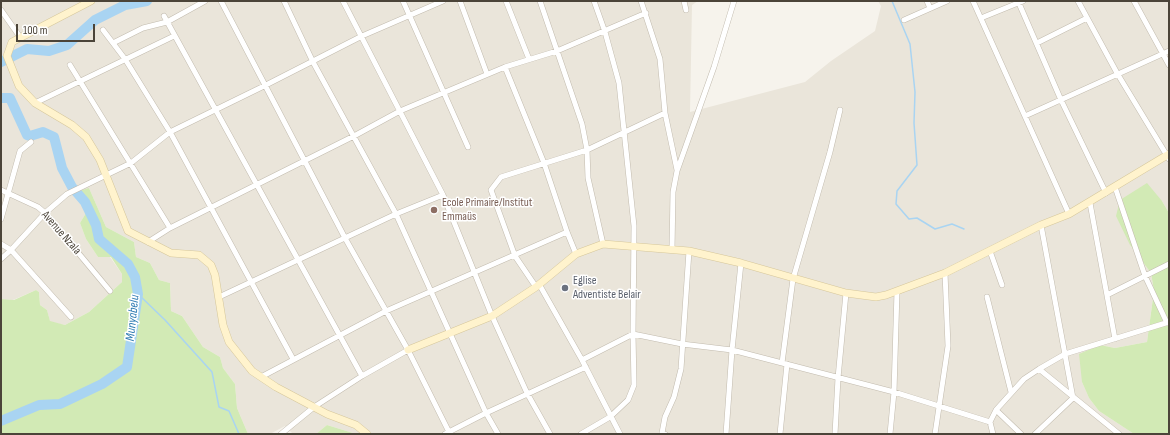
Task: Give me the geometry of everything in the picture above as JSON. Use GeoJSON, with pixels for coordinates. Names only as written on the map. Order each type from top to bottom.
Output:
{"type":"FeatureCollection","features":[{"type":"Feature","properties":{"kind":"street"},"geometry":{"type":"LineString","coordinates":[[91,1],[12,42],[7,56],[19,86],[35,103],[72,125],[86,137],[93,147],[106,175],[128,231],[171,253],[199,255],[211,265],[215,275],[223,325],[229,342],[247,365],[261,377],[314,407],[356,425],[367,434]]}},
{"type":"Feature","properties":{"kind":"street"},"geometry":{"type":"LineString","coordinates":[[113,43],[143,28],[167,22],[205,1]]}},
{"type":"Feature","properties":{"kind":"street"},"geometry":{"type":"LineString","coordinates":[[221,1],[264,86],[345,238],[408,350],[448,433],[486,413],[586,367]]}},
{"type":"Feature","properties":{"kind":"street"},"geometry":{"type":"LineString","coordinates":[[284,1],[313,62],[396,214],[486,413],[498,434]]}},
{"type":"Feature","properties":{"kind":"street"},"geometry":{"type":"LineString","coordinates":[[343,1],[443,195],[492,316],[527,394],[550,434]]}},
{"type":"Feature","properties":{"kind":"street"},"geometry":{"type":"LineString","coordinates":[[403,1],[468,147]]}},
{"type":"Feature","properties":{"kind":"street"},"geometry":{"type":"LineString","coordinates":[[1,259],[45,213],[75,190],[131,162],[170,132],[313,62],[362,36],[443,1]]}},
{"type":"Feature","properties":{"kind":"street"},"geometry":{"type":"LineString","coordinates":[[460,1],[487,74]]}},
{"type":"Feature","properties":{"kind":"street"},"geometry":{"type":"LineString","coordinates":[[506,1],[529,59]]}},
{"type":"Feature","properties":{"kind":"street"},"geometry":{"type":"LineString","coordinates":[[540,1],[582,124],[588,178],[603,244]]}},
{"type":"Feature","properties":{"kind":"street"},"geometry":{"type":"LineString","coordinates":[[581,434],[610,417],[628,400],[633,391],[634,385],[634,226],[618,83],[605,32],[594,1]]}},
{"type":"Feature","properties":{"kind":"street"},"geometry":{"type":"LineString","coordinates":[[642,1],[660,59],[665,113],[677,171]]}},
{"type":"Feature","properties":{"kind":"street"},"geometry":{"type":"LineString","coordinates":[[684,1],[686,10]]}},
{"type":"Feature","properties":{"kind":"street"},"geometry":{"type":"LineString","coordinates":[[672,249],[673,192],[677,171],[714,67],[734,1]]}},
{"type":"Feature","properties":{"kind":"street"},"geometry":{"type":"LineString","coordinates":[[927,1],[930,8]]}},
{"type":"Feature","properties":{"kind":"street"},"geometry":{"type":"LineString","coordinates":[[904,20],[947,1]]}},
{"type":"Feature","properties":{"kind":"street"},"geometry":{"type":"LineString","coordinates":[[973,1],[1069,214]]}},
{"type":"Feature","properties":{"kind":"street"},"geometry":{"type":"LineString","coordinates":[[281,434],[314,407],[362,376],[408,350],[492,316],[537,286],[576,254],[603,244],[635,245],[689,251],[741,263],[846,293],[876,297],[897,291],[945,273],[1040,225],[1069,214],[1090,203],[1168,156],[1117,73],[1078,1]]}},
{"type":"Feature","properties":{"kind":"street"},"geometry":{"type":"LineString","coordinates":[[1134,1],[1169,65]]}},
{"type":"Feature","properties":{"kind":"street"},"geometry":{"type":"LineString","coordinates":[[981,18],[1020,2],[1061,100],[1106,193]]}},
{"type":"Feature","properties":{"kind":"street"},"geometry":{"type":"LineString","coordinates":[[1,10],[20,37]]}},
{"type":"Feature","properties":{"kind":"street"},"geometry":{"type":"LineString","coordinates":[[148,242],[170,228],[354,136],[400,111],[505,67],[557,52],[646,13]]}},
{"type":"Feature","properties":{"kind":"street"},"geometry":{"type":"LineString","coordinates":[[164,16],[362,376]]}},
{"type":"Feature","properties":{"kind":"street"},"geometry":{"type":"LineString","coordinates":[[1037,43],[1087,18]]}},
{"type":"Feature","properties":{"kind":"street"},"geometry":{"type":"LineString","coordinates":[[103,30],[125,59],[170,132],[293,359]]}},
{"type":"Feature","properties":{"kind":"street"},"geometry":{"type":"LineString","coordinates":[[35,103],[174,36]]}},
{"type":"Feature","properties":{"kind":"street"},"geometry":{"type":"LineString","coordinates":[[1025,116],[1117,73],[1169,51]]}},
{"type":"Feature","properties":{"kind":"street"},"geometry":{"type":"LineString","coordinates":[[70,65],[131,162],[170,228]]}},
{"type":"Feature","properties":{"kind":"street"},"geometry":{"type":"LineString","coordinates":[[505,67],[544,163],[576,254]]}},
{"type":"Feature","properties":{"kind":"street"},"geometry":{"type":"LineString","coordinates":[[780,434],[784,363],[793,279],[830,152],[840,110]]}},
{"type":"Feature","properties":{"kind":"street"},"geometry":{"type":"LineString","coordinates":[[620,434],[582,360],[537,286],[515,256],[491,190],[501,177],[586,150],[665,113]]}},
{"type":"Feature","properties":{"kind":"street"},"geometry":{"type":"LineString","coordinates":[[1,219],[20,151],[31,142]]}},
{"type":"Feature","properties":{"kind":"street"},"geometry":{"type":"LineString","coordinates":[[993,434],[990,422],[996,410],[1024,379],[1038,369],[1066,354],[1168,322],[1145,276],[1115,187]]}},
{"type":"Feature","properties":{"kind":"street","name":"Avenue Nzala"},"geometry":{"type":"LineString","coordinates":[[1,190],[38,207],[45,213],[110,291]]}},
{"type":"Feature","properties":{"kind":"street"},"geometry":{"type":"LineString","coordinates":[[219,297],[396,214],[443,195]]}},
{"type":"Feature","properties":{"kind":"street"},"geometry":{"type":"LineString","coordinates":[[1090,203],[1115,339]]}},
{"type":"Feature","properties":{"kind":"street"},"geometry":{"type":"LineString","coordinates":[[1040,225],[1066,354],[1073,398]]}},
{"type":"Feature","properties":{"kind":"street"},"geometry":{"type":"LineString","coordinates":[[261,377],[386,311],[567,232]]}},
{"type":"Feature","properties":{"kind":"street"},"geometry":{"type":"LineString","coordinates":[[1,244],[11,250],[71,317]]}},
{"type":"Feature","properties":{"kind":"street"},"geometry":{"type":"LineString","coordinates":[[665,434],[662,433],[665,417],[674,397],[681,369],[689,251]]}},
{"type":"Feature","properties":{"kind":"street"},"geometry":{"type":"LineString","coordinates":[[990,251],[1002,285]]}},
{"type":"Feature","properties":{"kind":"street"},"geometry":{"type":"LineString","coordinates":[[726,434],[732,350],[741,263]]}},
{"type":"Feature","properties":{"kind":"street"},"geometry":{"type":"LineString","coordinates":[[1107,295],[1169,264]]}},
{"type":"Feature","properties":{"kind":"street"},"geometry":{"type":"LineString","coordinates":[[936,434],[948,346],[945,273]]}},
{"type":"Feature","properties":{"kind":"street"},"geometry":{"type":"LineString","coordinates":[[890,434],[894,392],[897,291]]}},
{"type":"Feature","properties":{"kind":"street"},"geometry":{"type":"LineString","coordinates":[[835,434],[838,378],[846,293]]}},
{"type":"Feature","properties":{"kind":"street"},"geometry":{"type":"LineString","coordinates":[[987,297],[1011,392]]}},
{"type":"Feature","properties":{"kind":"street"},"geometry":{"type":"LineString","coordinates":[[582,360],[633,334],[682,344],[732,350],[894,392],[990,422]]}},
{"type":"Feature","properties":{"kind":"street"},"geometry":{"type":"LineString","coordinates":[[1038,369],[1119,434]]}},
{"type":"Feature","properties":{"kind":"street"},"geometry":{"type":"LineString","coordinates":[[1035,434],[1073,398]]}},
{"type":"Feature","properties":{"kind":"street"},"geometry":{"type":"LineString","coordinates":[[996,410],[1021,434]]}},
{"type":"Feature","properties":{"kind":"shaded area"},"geometry":{"type":"Polygon","coordinates":[[[1,1],[698,1],[692,5],[690,112],[805,82],[831,61],[875,31],[881,6],[878,1],[1169,1],[1169,213],[1162,201],[1130,245],[1151,273],[1154,291],[1147,342],[1115,348],[1100,345],[1082,382],[1089,398],[1099,411],[1134,434],[356,434],[327,425],[316,434],[293,434],[285,426],[270,434],[248,434],[237,408],[235,384],[223,368],[220,357],[203,347],[182,316],[171,311],[170,283],[159,280],[150,263],[136,257],[134,242],[106,227],[89,188],[81,200],[86,213],[80,223],[86,239],[98,257],[110,257],[122,274],[122,282],[89,312],[65,325],[50,322],[47,310],[40,305],[39,292],[36,290],[13,300],[1,299],[1,1]]]}},
{"type":"Feature","properties":{"kind":"green space"},"geometry":{"type":"Polygon","coordinates":[[[1147,183],[1162,201],[1169,213],[1169,434],[1134,434],[1099,411],[1089,398],[1082,382],[1079,354],[1100,345],[1115,348],[1147,342],[1154,291],[1151,273],[1130,245],[1116,216],[1120,200],[1147,183]]]}},
{"type":"Feature","properties":{"kind":"green space"},"geometry":{"type":"Polygon","coordinates":[[[89,188],[106,227],[134,242],[136,257],[150,263],[159,280],[170,283],[171,311],[182,316],[203,347],[220,357],[223,368],[235,384],[237,408],[248,434],[1,434],[1,299],[14,300],[36,290],[39,292],[40,305],[47,310],[50,321],[65,325],[89,312],[122,282],[122,274],[111,257],[98,257],[86,239],[80,223],[86,213],[81,200],[82,190],[89,188]]]}},
{"type":"Feature","properties":{"kind":"green space"},"geometry":{"type":"Polygon","coordinates":[[[327,425],[356,434],[316,434],[327,425]]]}},
{"type":"Feature","properties":{"kind":"waterway","name":"Munyabelu"},"geometry":{"type":"LineString","coordinates":[[1,62],[27,49],[49,51],[67,45],[95,20],[125,5],[147,1]]}},
{"type":"Feature","properties":{"kind":"waterway"},"geometry":{"type":"LineString","coordinates":[[892,1],[910,44],[915,92],[914,123],[917,165],[897,191],[896,204],[909,219],[917,218],[935,229],[952,224],[964,229]]}},
{"type":"Feature","properties":{"kind":"waterway","name":"Munyabelu"},"geometry":{"type":"LineString","coordinates":[[1,98],[10,98],[27,135],[30,136],[43,132],[54,137],[62,168],[72,187],[85,202],[96,225],[99,239],[128,264],[135,277],[138,294],[127,367],[102,384],[60,404],[39,405],[1,421]]}},
{"type":"Feature","properties":{"kind":"waterway"},"geometry":{"type":"LineString","coordinates":[[138,294],[165,320],[212,372],[219,407],[229,411],[239,434]]}},
{"type":"Feature","properties":{"kind":"place","name":"Ecole Primaire/Institut Emmaüs"},"geometry":{"type":"Point","coordinates":[434,210]}},
{"type":"Feature","properties":{"kind":"place","name":"Eglise Adventiste Belair"},"geometry":{"type":"Point","coordinates":[565,288]}}]}
